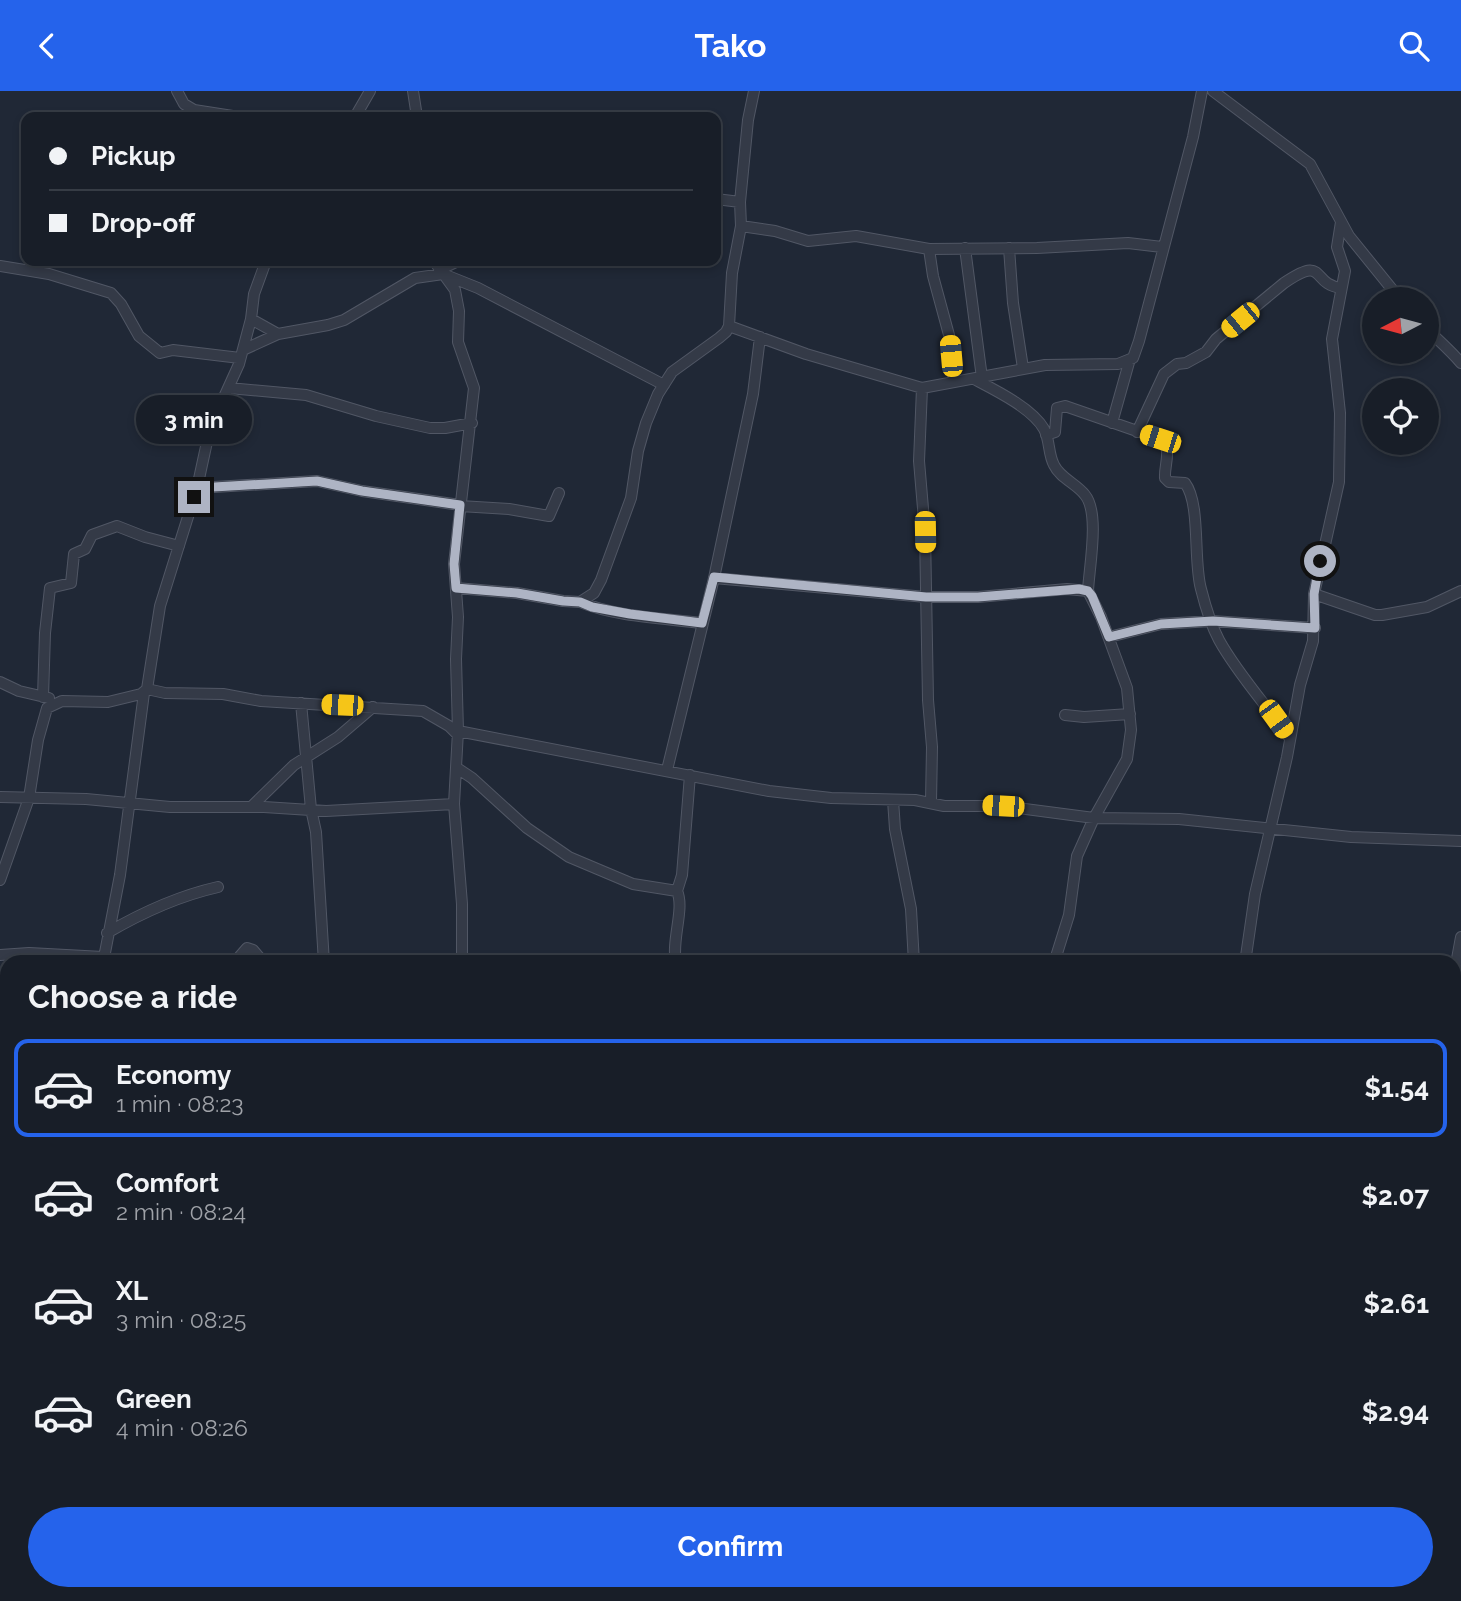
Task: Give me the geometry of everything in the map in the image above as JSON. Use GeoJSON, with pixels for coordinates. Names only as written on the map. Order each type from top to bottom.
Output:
{"type":"FeatureCollection","features":[{"type":"Feature","properties":{"kind":"street"},"geometry":{"type":"LineString","coordinates":[[177,91],[184,104],[194,110],[207,112]]}},
{"type":"Feature","properties":{"kind":"street"},"geometry":{"type":"LineString","coordinates":[[358,112],[370,91]]}},
{"type":"Feature","properties":{"kind":"street"},"geometry":{"type":"LineString","coordinates":[[412,91],[416,112]]}},
{"type":"Feature","properties":{"kind":"street"},"geometry":{"type":"LineString","coordinates":[[580,602],[594,593],[601,580],[631,498],[638,451],[646,423],[671,372],[726,333],[729,326],[732,273],[741,226],[740,202],[748,120],[754,92],[742,91]]}},
{"type":"Feature","properties":{"kind":"street"},"geometry":{"type":"LineString","coordinates":[[1112,423],[1130,359],[1139,341],[1193,137],[1202,91]]}},
{"type":"Feature","properties":{"kind":"street"},"geometry":{"type":"LineString","coordinates":[[1213,91],[1310,164],[1359,250],[1390,287]]}},
{"type":"Feature","properties":{"kind":"street"},"geometry":{"type":"LineString","coordinates":[[721,200],[740,202]]}},
{"type":"Feature","properties":{"kind":"street"},"geometry":{"type":"LineString","coordinates":[[1246,955],[1255,894],[1315,628],[1314,594],[1339,482],[1340,413],[1332,339],[1345,271],[1337,247],[1341,222]]}},
{"type":"Feature","properties":{"kind":"street"},"geometry":{"type":"LineString","coordinates":[[741,226],[808,241],[856,236],[929,249],[1117,243],[1162,247]]}},
{"type":"Feature","properties":{"kind":"street"},"geometry":{"type":"LineString","coordinates":[[965,248],[978,379]]}},
{"type":"Feature","properties":{"kind":"street"},"geometry":{"type":"LineString","coordinates":[[1010,248],[1013,303],[1023,368]]}},
{"type":"Feature","properties":{"kind":"street"},"geometry":{"type":"LineString","coordinates":[[929,249],[933,276],[949,335],[954,381]]}},
{"type":"Feature","properties":{"kind":"street"},"geometry":{"type":"LineString","coordinates":[[0,266],[49,274],[111,293],[121,304],[139,336],[160,353],[173,350],[242,354],[278,334],[344,320],[415,278],[439,268]]}},
{"type":"Feature","properties":{"kind":"street"},"geometry":{"type":"LineString","coordinates":[[104,955],[120,875],[157,618],[197,488],[212,422],[242,354],[254,294],[264,266]]}},
{"type":"Feature","properties":{"kind":"street"},"geometry":{"type":"LineString","coordinates":[[439,268],[664,385]]}},
{"type":"Feature","properties":{"kind":"street"},"geometry":{"type":"LineString","coordinates":[[439,268],[452,283],[457,297],[458,342],[474,388],[455,555],[458,733],[454,804],[462,904],[462,955]]}},
{"type":"Feature","properties":{"kind":"street"},"geometry":{"type":"LineString","coordinates":[[1137,432],[1164,373],[1177,364],[1186,363],[1206,352],[1216,338],[1295,275],[1316,271],[1331,286],[1341,288]]}},
{"type":"Feature","properties":{"kind":"street"},"geometry":{"type":"LineString","coordinates":[[251,319],[278,334]]}},
{"type":"Feature","properties":{"kind":"street"},"geometry":{"type":"LineString","coordinates":[[729,326],[806,354],[922,388],[1023,368],[1059,364],[1108,365],[1130,359]]}},
{"type":"Feature","properties":{"kind":"street"},"geometry":{"type":"LineString","coordinates":[[667,769],[714,577],[754,394],[760,337]]}},
{"type":"Feature","properties":{"kind":"street"},"geometry":{"type":"LineString","coordinates":[[1439,342],[1450,348],[1461,363]]}},
{"type":"Feature","properties":{"kind":"street"},"geometry":{"type":"LineString","coordinates":[[978,379],[1026,409],[1043,427],[1056,470],[1080,489],[1090,502],[1092,532],[1088,591],[1109,637],[1126,688],[1130,714],[1128,759],[1094,818],[1077,856],[1069,915],[1056,955]]}},
{"type":"Feature","properties":{"kind":"street"},"geometry":{"type":"LineString","coordinates":[[229,388],[306,395],[430,428],[472,423]]}},
{"type":"Feature","properties":{"kind":"street"},"geometry":{"type":"LineString","coordinates":[[922,388],[919,461],[925,532],[932,747],[931,802]]}},
{"type":"Feature","properties":{"kind":"street"},"geometry":{"type":"LineString","coordinates":[[1046,435],[1056,430],[1057,408],[1060,406],[1078,409],[1160,439],[1166,444],[1166,481],[1185,483],[1193,503],[1201,590],[1219,639],[1289,737]]}},
{"type":"Feature","properties":{"kind":"street"},"geometry":{"type":"LineString","coordinates":[[197,488],[317,481],[362,491],[549,516],[559,493]]}},
{"type":"Feature","properties":{"kind":"street"},"geometry":{"type":"LineString","coordinates":[[43,697],[50,587],[71,583],[74,555],[85,549],[94,534],[117,526],[179,546]]}},
{"type":"Feature","properties":{"kind":"street"},"geometry":{"type":"LineString","coordinates":[[714,577],[926,597],[978,597],[1067,589],[1088,591]]}},
{"type":"Feature","properties":{"kind":"street"},"geometry":{"type":"LineString","coordinates":[[456,588],[517,593],[580,602],[630,614],[702,623]]}},
{"type":"Feature","properties":{"kind":"street"},"geometry":{"type":"LineString","coordinates":[[1314,594],[1382,615],[1427,607],[1461,591]]}},
{"type":"Feature","properties":{"kind":"street"},"geometry":{"type":"LineString","coordinates":[[1109,637],[1161,624],[1213,621],[1315,628]]}},
{"type":"Feature","properties":{"kind":"street"},"geometry":{"type":"LineString","coordinates":[[0,682],[19,691],[62,701],[108,702],[145,691],[222,694],[261,701],[423,711],[458,733],[667,769],[723,784],[831,798],[931,802],[944,806],[1003,806],[1094,818],[1179,819],[1351,837],[1461,841]]}},
{"type":"Feature","properties":{"kind":"street"},"geometry":{"type":"LineString","coordinates":[[0,880],[29,797],[38,740],[46,711],[50,705],[62,701]]}},
{"type":"Feature","properties":{"kind":"street"},"geometry":{"type":"LineString","coordinates":[[301,703],[311,810],[317,843],[324,955]]}},
{"type":"Feature","properties":{"kind":"street"},"geometry":{"type":"LineString","coordinates":[[250,807],[294,765],[338,737],[373,708]]}},
{"type":"Feature","properties":{"kind":"street"},"geometry":{"type":"LineString","coordinates":[[1065,715],[1084,717],[1130,714]]}},
{"type":"Feature","properties":{"kind":"street"},"geometry":{"type":"LineString","coordinates":[[457,768],[527,828],[569,857],[633,884],[677,891]]}},
{"type":"Feature","properties":{"kind":"street"},"geometry":{"type":"LineString","coordinates":[[676,955],[675,932],[680,901],[677,891],[682,875],[690,775]]}},
{"type":"Feature","properties":{"kind":"street"},"geometry":{"type":"LineString","coordinates":[[0,797],[86,799],[170,807],[311,810],[454,804]]}},
{"type":"Feature","properties":{"kind":"street"},"geometry":{"type":"LineString","coordinates":[[893,800],[895,829],[911,909],[914,955]]}},
{"type":"Feature","properties":{"kind":"street"},"geometry":{"type":"LineString","coordinates":[[107,933],[162,904],[191,893],[218,887]]}},
{"type":"Feature","properties":{"kind":"street"},"geometry":{"type":"LineString","coordinates":[[1458,955],[1461,937]]}},
{"type":"Feature","properties":{"kind":"street"},"geometry":{"type":"LineString","coordinates":[[240,955],[247,948],[257,955]]}},
{"type":"Feature","properties":{"kind":"street"},"geometry":{"type":"LineString","coordinates":[[0,955],[50,955]]}},
{"type":"Feature","properties":{"kind":"route"},"geometry":{"type":"LineString","coordinates":[[194,497],[197,488],[259,482],[317,481],[362,491],[460,505],[454,564],[456,588],[517,593],[580,602],[630,614],[702,623],[714,577],[926,597],[978,597],[1079,589],[1088,591],[1092,596],[1109,637],[1161,624],[1213,621],[1315,628],[1314,594],[1320,561]]}}]}
